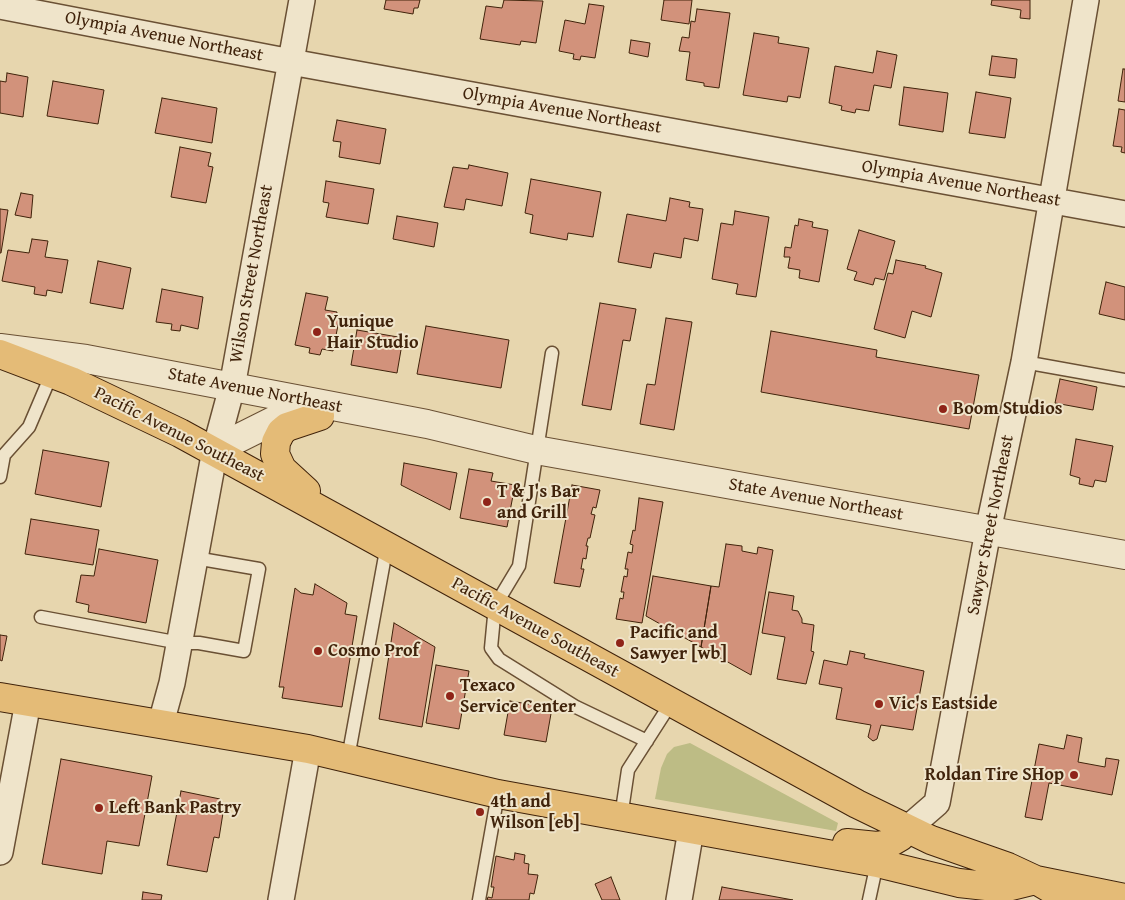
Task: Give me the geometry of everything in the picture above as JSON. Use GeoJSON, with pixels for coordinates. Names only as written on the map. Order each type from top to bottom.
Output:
{"type":"FeatureCollection","features":[{"type":"Feature","properties":{"kind":"main road","name":"Pacific Avenue Southeast"},"geometry":{"type":"LineString","coordinates":[[0,354],[131,408],[215,450],[671,703],[907,829],[1036,880],[1070,900]]}},
{"type":"Feature","properties":{"kind":"main road"},"geometry":{"type":"LineString","coordinates":[[320,416],[291,425],[281,432],[276,442],[275,454],[282,469],[287,474],[360,530]]}},
{"type":"Feature","properties":{"kind":"main road"},"geometry":{"type":"LineString","coordinates":[[0,697],[308,749],[498,794],[877,863],[984,887],[1003,888],[1036,880],[1125,898]]}},
{"type":"Feature","properties":{"kind":"main road"},"geometry":{"type":"LineString","coordinates":[[692,830],[758,833],[877,846],[888,844],[900,837],[907,829]]}},
{"type":"Feature","properties":{"kind":"main road"},"geometry":{"type":"LineString","coordinates":[[877,863],[955,900]]}},
{"type":"Feature","properties":{"kind":"street","name":"Wilson Street Northeast"},"geometry":{"type":"LineString","coordinates":[[160,723],[172,683],[215,450],[232,387],[302,0]]}},
{"type":"Feature","properties":{"kind":"street","name":"Sawyer Street Northeast"},"geometry":{"type":"LineString","coordinates":[[907,829],[938,803],[988,531],[1024,362],[1086,0]]}},
{"type":"Feature","properties":{"kind":"street","name":"Olympia Avenue Northeast"},"geometry":{"type":"LineString","coordinates":[[0,6],[291,62],[1125,214]]}},
{"type":"Feature","properties":{"kind":"street","name":"State Avenue Northeast"},"geometry":{"type":"LineString","coordinates":[[0,348],[86,359],[427,424],[508,445]]}},
{"type":"Feature","properties":{"kind":"street","name":"State Avenue Northeast"},"geometry":{"type":"LineString","coordinates":[[215,450],[277,419],[299,414],[320,416],[423,434],[508,445],[1125,555]]}},
{"type":"Feature","properties":{"kind":"street"},"geometry":{"type":"LineString","coordinates":[[0,852],[28,702]]}},
{"type":"Feature","properties":{"kind":"street"},"geometry":{"type":"LineString","coordinates":[[282,900],[308,749]]}},
{"type":"Feature","properties":{"kind":"street"},"geometry":{"type":"LineString","coordinates":[[679,900],[692,830]]}},
{"type":"Feature","properties":{"kind":"lane"},"geometry":{"type":"LineString","coordinates":[[552,353],[519,566],[495,606],[491,648],[499,659],[576,707],[647,741]]}},
{"type":"Feature","properties":{"kind":"lane"},"geometry":{"type":"LineString","coordinates":[[1024,362],[1125,380]]}},
{"type":"Feature","properties":{"kind":"lane"},"geometry":{"type":"LineString","coordinates":[[0,477],[4,455],[29,427],[52,374]]}},
{"type":"Feature","properties":{"kind":"lane"},"geometry":{"type":"LineString","coordinates":[[348,758],[388,545]]}},
{"type":"Feature","properties":{"kind":"lane"},"geometry":{"type":"LineString","coordinates":[[41,617],[180,643],[199,643],[244,651],[259,569],[195,558]]}},
{"type":"Feature","properties":{"kind":"lane"},"geometry":{"type":"LineString","coordinates":[[621,817],[628,770],[671,703]]}},
{"type":"Feature","properties":{"kind":"lane"},"geometry":{"type":"LineString","coordinates":[[479,900],[498,794]]}},
{"type":"Feature","properties":{"kind":"lane"},"geometry":{"type":"LineString","coordinates":[[869,900],[877,863]]}},
{"type":"Feature","properties":{"kind":"shaded area"},"geometry":{"type":"Polygon","coordinates":[[[690,743],[838,823],[836,831],[655,799],[661,768],[667,754],[674,747],[690,743]]]}},
{"type":"Feature","properties":{"kind":"building"},"geometry":{"type":"Polygon","coordinates":[[[386,0],[420,0],[418,8],[414,8],[413,14],[384,9],[386,0]]]}},
{"type":"Feature","properties":{"kind":"building"},"geometry":{"type":"Polygon","coordinates":[[[504,0],[543,1],[536,43],[521,41],[520,45],[480,39],[486,6],[502,8],[504,0]]]}},
{"type":"Feature","properties":{"kind":"building"},"geometry":{"type":"Polygon","coordinates":[[[664,0],[692,0],[689,24],[661,20],[664,0]]]}},
{"type":"Feature","properties":{"kind":"building"},"geometry":{"type":"Polygon","coordinates":[[[992,0],[1030,0],[1030,19],[1020,18],[1021,10],[991,5],[992,0]]]}},
{"type":"Feature","properties":{"kind":"building"},"geometry":{"type":"Polygon","coordinates":[[[589,4],[604,6],[595,58],[581,56],[580,60],[573,59],[574,54],[559,51],[565,20],[585,24],[589,4]]]}},
{"type":"Feature","properties":{"kind":"building"},"geometry":{"type":"Polygon","coordinates":[[[697,9],[730,13],[719,88],[704,86],[704,83],[686,80],[690,52],[679,51],[682,37],[689,38],[691,21],[695,22],[697,9]]]}},
{"type":"Feature","properties":{"kind":"building"},"geometry":{"type":"Polygon","coordinates":[[[754,33],[779,37],[778,43],[809,48],[800,98],[788,96],[787,102],[743,95],[754,33]]]}},
{"type":"Feature","properties":{"kind":"building"},"geometry":{"type":"Polygon","coordinates":[[[631,40],[650,43],[648,57],[629,53],[631,40]]]}},
{"type":"Feature","properties":{"kind":"building"},"geometry":{"type":"Polygon","coordinates":[[[877,51],[897,55],[891,88],[874,85],[869,111],[856,109],[855,113],[841,110],[842,106],[829,103],[835,66],[873,73],[877,51]]]}},
{"type":"Feature","properties":{"kind":"building"},"geometry":{"type":"Polygon","coordinates":[[[992,56],[1017,59],[1015,78],[989,75],[992,56]]]}},
{"type":"Feature","properties":{"kind":"building"},"geometry":{"type":"Polygon","coordinates":[[[1123,69],[1125,69],[1125,102],[1118,101],[1123,69]]]}},
{"type":"Feature","properties":{"kind":"building"},"geometry":{"type":"Polygon","coordinates":[[[7,73],[28,77],[23,117],[0,113],[0,81],[6,82],[7,73]]]}},
{"type":"Feature","properties":{"kind":"building"},"geometry":{"type":"Polygon","coordinates":[[[53,81],[104,90],[98,124],[47,116],[53,81]]]}},
{"type":"Feature","properties":{"kind":"building"},"geometry":{"type":"Polygon","coordinates":[[[904,87],[948,93],[943,132],[899,125],[904,87]]]}},
{"type":"Feature","properties":{"kind":"building"},"geometry":{"type":"Polygon","coordinates":[[[976,92],[1011,98],[1005,138],[969,133],[976,92]]]}},
{"type":"Feature","properties":{"kind":"building"},"geometry":{"type":"Polygon","coordinates":[[[162,98],[217,108],[212,143],[155,133],[162,98]]]}},
{"type":"Feature","properties":{"kind":"building"},"geometry":{"type":"Polygon","coordinates":[[[1119,109],[1125,110],[1125,153],[1121,152],[1122,147],[1113,146],[1119,109]]]}},
{"type":"Feature","properties":{"kind":"building"},"geometry":{"type":"Polygon","coordinates":[[[337,120],[386,129],[380,164],[339,157],[341,142],[333,141],[337,120]]]}},
{"type":"Feature","properties":{"kind":"building"},"geometry":{"type":"Polygon","coordinates":[[[180,147],[211,153],[208,166],[213,167],[206,203],[171,197],[180,147]]]}},
{"type":"Feature","properties":{"kind":"building"},"geometry":{"type":"Polygon","coordinates":[[[469,165],[508,173],[502,206],[466,199],[464,210],[444,207],[453,167],[468,169],[469,165]]]}},
{"type":"Feature","properties":{"kind":"building"},"geometry":{"type":"Polygon","coordinates":[[[531,179],[601,192],[593,237],[568,233],[567,240],[530,233],[533,215],[525,213],[531,179]]]}},
{"type":"Feature","properties":{"kind":"building"},"geometry":{"type":"Polygon","coordinates":[[[326,181],[374,189],[368,224],[326,217],[329,203],[323,202],[326,181]]]}},
{"type":"Feature","properties":{"kind":"building"},"geometry":{"type":"Polygon","coordinates":[[[21,193],[33,195],[31,218],[15,215],[21,193]]]}},
{"type":"Feature","properties":{"kind":"building"},"geometry":{"type":"Polygon","coordinates":[[[670,198],[690,202],[689,207],[703,209],[698,241],[684,238],[681,258],[654,253],[651,268],[618,262],[627,214],[666,221],[670,198]]]}},
{"type":"Feature","properties":{"kind":"building"},"geometry":{"type":"Polygon","coordinates":[[[0,209],[8,210],[1,253],[0,253],[0,209]]]}},
{"type":"Feature","properties":{"kind":"building"},"geometry":{"type":"Polygon","coordinates":[[[735,211],[769,217],[756,297],[736,294],[738,284],[712,279],[721,223],[733,225],[735,211]]]}},
{"type":"Feature","properties":{"kind":"building"},"geometry":{"type":"Polygon","coordinates":[[[397,216],[438,223],[434,247],[393,239],[397,216]]]}},
{"type":"Feature","properties":{"kind":"building"},"geometry":{"type":"Polygon","coordinates":[[[799,219],[813,222],[812,227],[828,230],[819,282],[799,278],[800,270],[788,268],[790,257],[784,257],[785,247],[791,248],[795,225],[798,226],[799,219]]]}},
{"type":"Feature","properties":{"kind":"building"},"geometry":{"type":"Polygon","coordinates":[[[859,230],[895,241],[884,280],[875,278],[873,285],[854,280],[857,272],[847,269],[859,230]]]}},
{"type":"Feature","properties":{"kind":"building"},"geometry":{"type":"Polygon","coordinates":[[[32,239],[48,241],[45,257],[68,260],[62,293],[47,290],[46,296],[34,294],[35,287],[2,281],[8,250],[29,253],[32,239]]]}},
{"type":"Feature","properties":{"kind":"building"},"geometry":{"type":"Polygon","coordinates":[[[896,260],[926,266],[925,268],[942,273],[931,317],[912,311],[905,338],[874,329],[888,273],[893,274],[896,260]]]}},
{"type":"Feature","properties":{"kind":"building"},"geometry":{"type":"Polygon","coordinates":[[[98,261],[131,268],[123,309],[90,303],[98,261]]]}},
{"type":"Feature","properties":{"kind":"building"},"geometry":{"type":"Polygon","coordinates":[[[1106,282],[1125,287],[1125,320],[1099,314],[1106,282]]]}},
{"type":"Feature","properties":{"kind":"building"},"geometry":{"type":"Polygon","coordinates":[[[162,289],[203,297],[198,329],[181,325],[180,331],[171,330],[172,324],[156,322],[162,289]]]}},
{"type":"Feature","properties":{"kind":"building","name":"Yunique Hair Studio"},"geometry":{"type":"Polygon","coordinates":[[[306,293],[328,297],[325,310],[337,312],[336,319],[339,320],[333,351],[322,349],[320,355],[309,353],[310,348],[295,345],[306,293]]]}},
{"type":"Feature","properties":{"kind":"building"},"geometry":{"type":"Polygon","coordinates":[[[600,303],[636,309],[630,341],[623,340],[611,410],[582,405],[600,303]]]}},
{"type":"Feature","properties":{"kind":"building"},"geometry":{"type":"Polygon","coordinates":[[[666,318],[692,322],[674,430],[640,424],[647,384],[655,385],[666,318]]]}},
{"type":"Feature","properties":{"kind":"building"},"geometry":{"type":"Polygon","coordinates":[[[426,326],[509,340],[501,388],[417,374],[426,326]]]}},
{"type":"Feature","properties":{"kind":"building"},"geometry":{"type":"Polygon","coordinates":[[[357,330],[398,337],[397,343],[402,344],[397,373],[351,365],[357,330]]]}},
{"type":"Feature","properties":{"kind":"building"},"geometry":{"type":"Polygon","coordinates":[[[771,331],[877,350],[876,357],[979,375],[969,429],[761,392],[771,331]]]}},
{"type":"Feature","properties":{"kind":"building"},"geometry":{"type":"Polygon","coordinates":[[[1060,379],[1097,387],[1093,410],[1055,403],[1060,379]]]}},
{"type":"Feature","properties":{"kind":"building"},"geometry":{"type":"Polygon","coordinates":[[[1076,439],[1113,446],[1106,482],[1095,480],[1093,487],[1079,484],[1080,478],[1070,475],[1076,439]]]}},
{"type":"Feature","properties":{"kind":"building"},"geometry":{"type":"Polygon","coordinates":[[[43,450],[109,462],[101,507],[35,494],[43,450]]]}},
{"type":"Feature","properties":{"kind":"building"},"geometry":{"type":"Polygon","coordinates":[[[404,463],[457,473],[450,510],[401,485],[404,463]]]}},
{"type":"Feature","properties":{"kind":"building","name":"T & J's Bar and Grill"},"geometry":{"type":"Polygon","coordinates":[[[469,469],[493,473],[491,481],[515,485],[507,527],[460,518],[469,469]]]}},
{"type":"Feature","properties":{"kind":"building"},"geometry":{"type":"Polygon","coordinates":[[[572,485],[600,490],[596,508],[593,507],[591,514],[595,515],[590,538],[588,538],[586,546],[588,546],[586,559],[583,558],[581,569],[584,569],[580,587],[554,583],[572,485]]]}},
{"type":"Feature","properties":{"kind":"building"},"geometry":{"type":"Polygon","coordinates":[[[639,498],[663,502],[642,623],[616,619],[620,598],[623,599],[624,592],[621,592],[624,576],[627,577],[628,569],[625,569],[628,552],[632,553],[633,545],[630,544],[633,530],[635,531],[639,498]]]}},
{"type":"Feature","properties":{"kind":"building"},"geometry":{"type":"Polygon","coordinates":[[[31,519],[99,530],[93,565],[25,554],[31,519]]]}},
{"type":"Feature","properties":{"kind":"building"},"geometry":{"type":"Polygon","coordinates":[[[726,544],[742,546],[742,551],[757,554],[758,547],[773,550],[751,675],[701,647],[711,586],[719,587],[726,544]]]}},
{"type":"Feature","properties":{"kind":"building"},"geometry":{"type":"Polygon","coordinates":[[[99,549],[158,560],[146,623],[88,612],[89,605],[76,602],[81,575],[94,576],[99,549]]]}},
{"type":"Feature","properties":{"kind":"building"},"geometry":{"type":"Polygon","coordinates":[[[653,576],[711,586],[701,647],[646,616],[653,576]]]}},
{"type":"Feature","properties":{"kind":"building","name":"Cosmo Prof"},"geometry":{"type":"Polygon","coordinates":[[[315,584],[347,603],[345,614],[357,616],[342,707],[282,698],[284,687],[279,687],[295,588],[301,593],[313,595],[315,584]]]}},
{"type":"Feature","properties":{"kind":"building"},"geometry":{"type":"Polygon","coordinates":[[[769,592],[794,596],[792,610],[798,611],[802,623],[814,625],[811,651],[814,652],[806,684],[777,679],[785,637],[762,633],[769,592]]]}},
{"type":"Feature","properties":{"kind":"building"},"geometry":{"type":"Polygon","coordinates":[[[394,623],[435,647],[422,727],[379,719],[394,623]]]}},
{"type":"Feature","properties":{"kind":"building"},"geometry":{"type":"Polygon","coordinates":[[[0,635],[7,636],[2,661],[0,660],[0,635]]]}},
{"type":"Feature","properties":{"kind":"building","name":"Vic's Eastside"},"geometry":{"type":"Polygon","coordinates":[[[850,651],[865,654],[864,658],[924,671],[913,730],[881,725],[877,739],[873,741],[868,737],[871,725],[836,719],[842,688],[819,684],[824,660],[847,665],[850,651]]]}},
{"type":"Feature","properties":{"kind":"building"},"geometry":{"type":"Polygon","coordinates":[[[436,665],[469,671],[459,729],[426,723],[436,665]]]}},
{"type":"Feature","properties":{"kind":"building"},"geometry":{"type":"Polygon","coordinates":[[[510,701],[552,708],[546,742],[504,735],[510,701]]]}},
{"type":"Feature","properties":{"kind":"building","name":"Roldan Tire SHop"},"geometry":{"type":"Polygon","coordinates":[[[1067,735],[1082,738],[1078,762],[1105,767],[1106,758],[1119,760],[1112,795],[1049,783],[1042,820],[1025,817],[1039,744],[1064,749],[1067,735]]]}},
{"type":"Feature","properties":{"kind":"building","name":"Left Bank Pastry"},"geometry":{"type":"Polygon","coordinates":[[[61,759],[152,776],[139,846],[107,841],[102,874],[42,864],[61,759]]]}},
{"type":"Feature","properties":{"kind":"building"},"geometry":{"type":"Polygon","coordinates":[[[181,791],[220,799],[217,812],[223,813],[219,838],[214,837],[207,872],[167,865],[181,791]]]}},
{"type":"Feature","properties":{"kind":"building"},"geometry":{"type":"Polygon","coordinates":[[[515,853],[525,855],[524,863],[529,864],[528,874],[538,875],[534,894],[530,893],[529,900],[487,900],[488,897],[492,898],[494,887],[491,887],[496,856],[514,860],[515,853]]]}},
{"type":"Feature","properties":{"kind":"building"},"geometry":{"type":"Polygon","coordinates":[[[611,877],[620,900],[602,900],[595,884],[611,877]]]}},
{"type":"Feature","properties":{"kind":"building"},"geometry":{"type":"Polygon","coordinates":[[[722,887],[793,900],[719,900],[722,887]]]}},
{"type":"Feature","properties":{"kind":"building"},"geometry":{"type":"Polygon","coordinates":[[[143,892],[162,895],[161,900],[142,900],[143,892]]]}},
{"type":"Feature","properties":{"kind":"place","name":"Yunique Hair Studio"},"geometry":{"type":"Point","coordinates":[317,332]}},
{"type":"Feature","properties":{"kind":"place","name":"Boom Studios"},"geometry":{"type":"Point","coordinates":[943,409]}},
{"type":"Feature","properties":{"kind":"place","name":"T & J's Bar and Grill"},"geometry":{"type":"Point","coordinates":[487,502]}},
{"type":"Feature","properties":{"kind":"place","name":"Pacific and Sawyer [wb]"},"geometry":{"type":"Point","coordinates":[620,643]}},
{"type":"Feature","properties":{"kind":"place","name":"Cosmo Prof"},"geometry":{"type":"Point","coordinates":[318,651]}},
{"type":"Feature","properties":{"kind":"place","name":"Texaco Service Center"},"geometry":{"type":"Point","coordinates":[450,696]}},
{"type":"Feature","properties":{"kind":"place","name":"Vic's Eastside"},"geometry":{"type":"Point","coordinates":[879,704]}},
{"type":"Feature","properties":{"kind":"place","name":"Roldan Tire SHop"},"geometry":{"type":"Point","coordinates":[1074,775]}},
{"type":"Feature","properties":{"kind":"place","name":"Left Bank Pastry"},"geometry":{"type":"Point","coordinates":[99,808]}},
{"type":"Feature","properties":{"kind":"place","name":"4th and Wilson [eb]"},"geometry":{"type":"Point","coordinates":[480,812]}}]}
